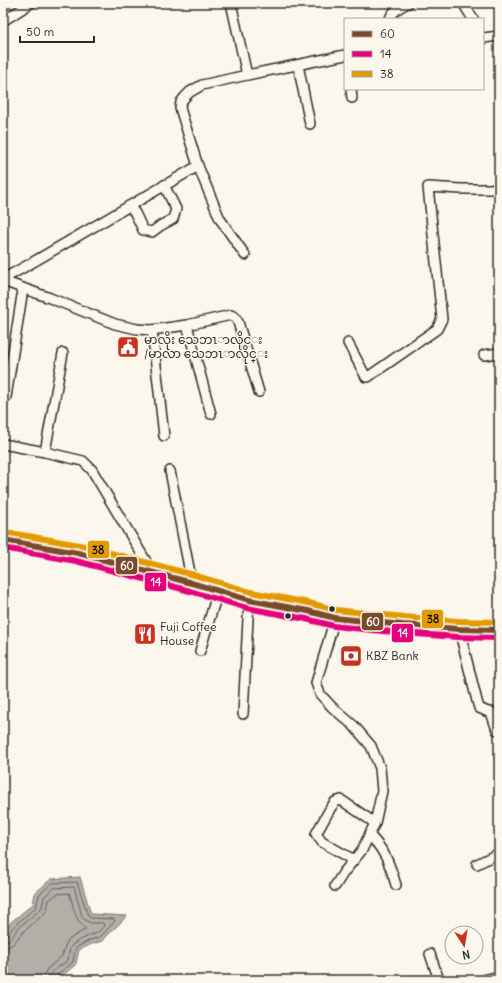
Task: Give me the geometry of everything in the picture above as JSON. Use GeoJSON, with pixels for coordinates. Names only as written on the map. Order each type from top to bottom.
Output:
{"type":"FeatureCollection","features":[{"type":"Feature","properties":{"kind":"main road"},"geometry":{"type":"LineString","coordinates":[[3,540],[78,553],[192,583],[249,600],[308,611],[335,618],[403,625],[499,630]]}},
{"type":"Feature","properties":{"kind":"street"},"geometry":{"type":"LineString","coordinates":[[3,21],[31,3]]}},
{"type":"Feature","properties":{"kind":"street"},"geometry":{"type":"LineString","coordinates":[[231,3],[247,74]]}},
{"type":"Feature","properties":{"kind":"street"},"geometry":{"type":"LineString","coordinates":[[390,18],[395,11],[408,3]]}},
{"type":"Feature","properties":{"kind":"street"},"geometry":{"type":"LineString","coordinates":[[463,3],[472,18]]}},
{"type":"Feature","properties":{"kind":"street"},"geometry":{"type":"LineString","coordinates":[[484,36],[499,36]]}},
{"type":"Feature","properties":{"kind":"street"},"geometry":{"type":"LineString","coordinates":[[245,255],[220,219],[198,166],[180,108],[181,102],[190,92],[202,85],[247,74],[344,55]]}},
{"type":"Feature","properties":{"kind":"street"},"geometry":{"type":"LineString","coordinates":[[298,65],[310,124]]}},
{"type":"Feature","properties":{"kind":"street"},"geometry":{"type":"LineString","coordinates":[[3,280],[198,166]]}},
{"type":"Feature","properties":{"kind":"street"},"geometry":{"type":"LineString","coordinates":[[130,206],[143,230],[152,232],[173,219],[176,209],[164,185]]}},
{"type":"Feature","properties":{"kind":"street"},"geometry":{"type":"LineString","coordinates":[[348,343],[366,377],[368,377],[437,329],[442,319],[428,187],[499,189]]}},
{"type":"Feature","properties":{"kind":"street"},"geometry":{"type":"LineString","coordinates":[[3,280],[115,324],[137,329],[152,330],[187,325],[231,315],[235,317],[238,322],[259,392]]}},
{"type":"Feature","properties":{"kind":"street"},"geometry":{"type":"LineString","coordinates":[[6,397],[23,289]]}},
{"type":"Feature","properties":{"kind":"street"},"geometry":{"type":"LineString","coordinates":[[187,325],[210,414]]}},
{"type":"Feature","properties":{"kind":"street"},"geometry":{"type":"LineString","coordinates":[[152,330],[164,436]]}},
{"type":"Feature","properties":{"kind":"street"},"geometry":{"type":"LineString","coordinates":[[45,452],[63,352]]}},
{"type":"Feature","properties":{"kind":"street"},"geometry":{"type":"LineString","coordinates":[[484,355],[499,354]]}},
{"type":"Feature","properties":{"kind":"street"},"geometry":{"type":"LineString","coordinates":[[3,444],[83,461],[92,470],[153,573]]}},
{"type":"Feature","properties":{"kind":"street"},"geometry":{"type":"LineString","coordinates":[[170,471],[192,583]]}},
{"type":"Feature","properties":{"kind":"street"},"geometry":{"type":"LineString","coordinates":[[200,651],[218,591]]}},
{"type":"Feature","properties":{"kind":"street"},"geometry":{"type":"LineString","coordinates":[[243,714],[249,600]]}},
{"type":"Feature","properties":{"kind":"street"},"geometry":{"type":"LineString","coordinates":[[335,618],[316,683],[320,694],[335,710],[354,726],[371,746],[380,768],[382,791],[375,823],[362,850],[335,886]]}},
{"type":"Feature","properties":{"kind":"street"},"geometry":{"type":"LineString","coordinates":[[459,629],[477,701],[480,708],[495,715],[497,730]]}},
{"type":"Feature","properties":{"kind":"street"},"geometry":{"type":"LineString","coordinates":[[354,860],[322,842],[316,834],[330,809],[335,802],[341,800],[375,823]]}},
{"type":"Feature","properties":{"kind":"street"},"geometry":{"type":"LineString","coordinates":[[369,835],[378,844],[383,852],[392,871],[396,885]]}},
{"type":"Feature","properties":{"kind":"street"},"geometry":{"type":"LineString","coordinates":[[477,864],[499,853]]}},
{"type":"Feature","properties":{"kind":"street"},"geometry":{"type":"LineString","coordinates":[[430,954],[439,980]]}},
{"type":"Feature","properties":{"kind":"street"},"geometry":{"type":"LineString","coordinates":[[484,980],[499,976]]}},
{"type":"Feature","properties":{"kind":"water"},"geometry":{"type":"Polygon","coordinates":[[[80,877],[91,914],[127,916],[103,941],[79,950],[74,966],[57,980],[3,980],[3,935],[11,922],[33,904],[35,893],[51,879],[80,877]]]}},
{"type":"Feature","properties":{"kind":"transit line","name":"38"},"geometry":{"type":"LineString","coordinates":[[4,532],[80,545],[194,575],[251,592],[309,603],[336,610],[404,617],[499,622]]}},
{"type":"Feature","properties":{"kind":"transit line","name":"60"},"geometry":{"type":"LineString","coordinates":[[3,540],[78,553],[192,583],[249,600],[308,611],[335,618],[403,625],[499,630]]}},
{"type":"Feature","properties":{"kind":"transit line","name":"14"},"geometry":{"type":"LineString","coordinates":[[3,548],[76,561],[190,591],[247,608],[334,626],[402,633],[499,638]]}},
{"type":"Feature","properties":{"kind":"place","name":"မာလိုး သေဘၤာလိုင္း /မာလာ သေဘၤာလိုင္း"},"geometry":{"type":"Point","coordinates":[128,347]}},
{"type":"Feature","properties":{"kind":"place","name":"Fuji Coffee House"},"geometry":{"type":"Point","coordinates":[145,634]}},
{"type":"Feature","properties":{"kind":"place","name":"KBZ Bank"},"geometry":{"type":"Point","coordinates":[351,656]}}]}
